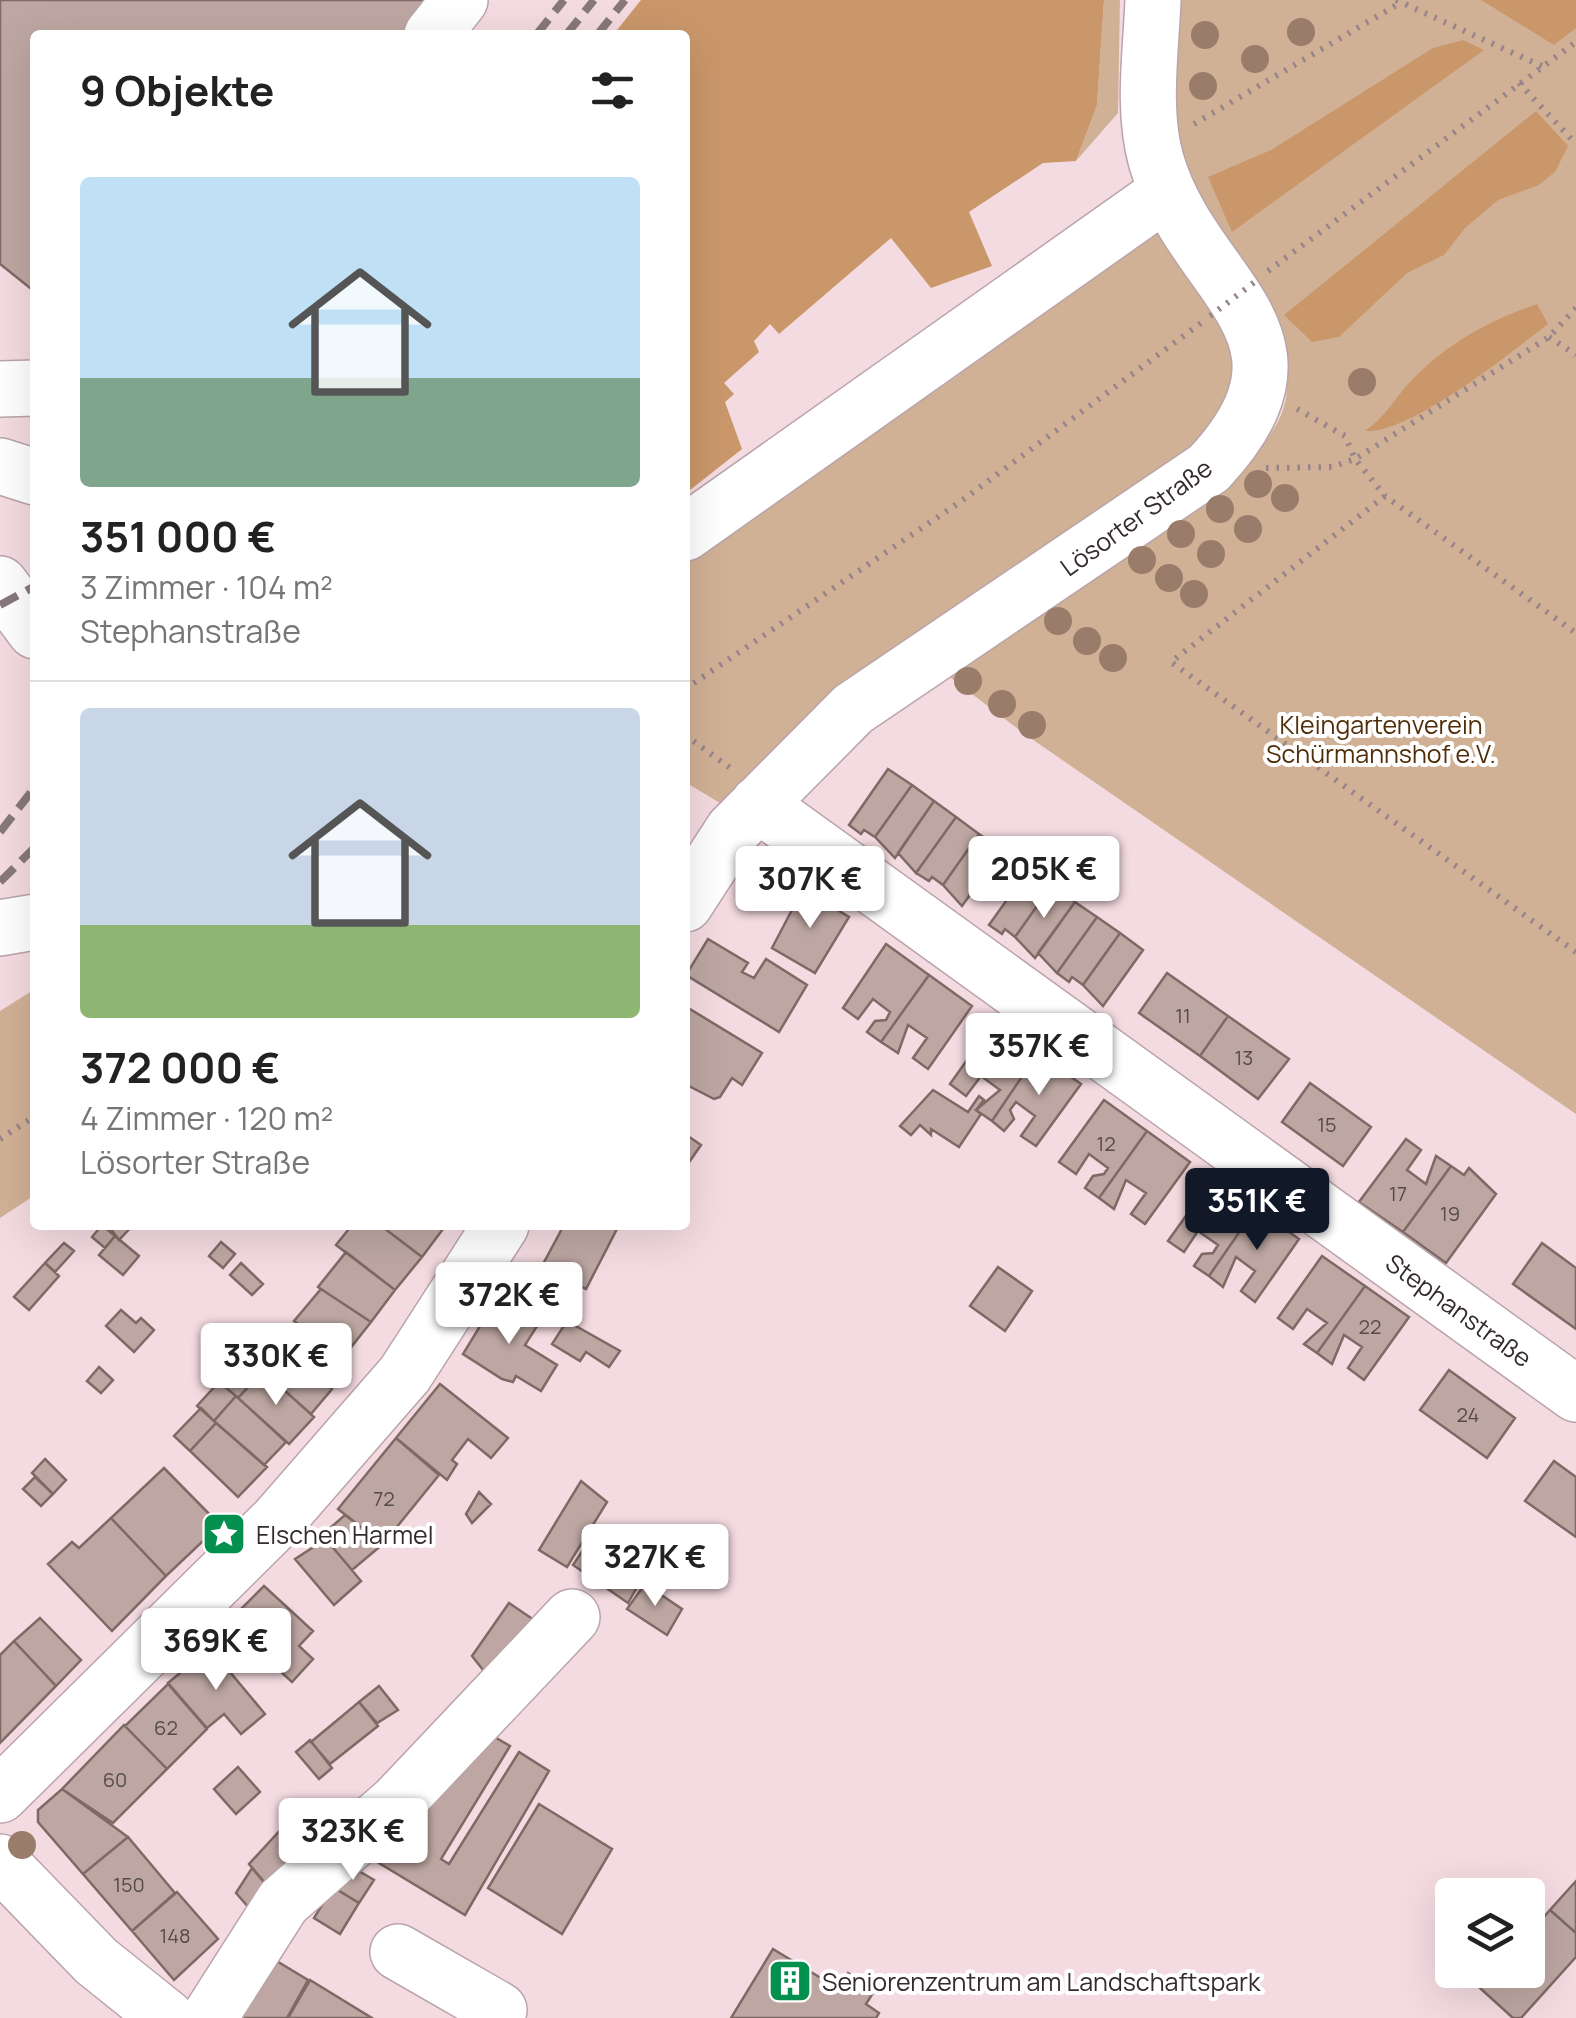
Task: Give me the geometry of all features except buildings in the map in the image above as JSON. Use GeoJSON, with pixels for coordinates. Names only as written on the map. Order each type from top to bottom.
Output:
{"type":"FeatureCollection","features":[{"type":"Feature","properties":{"kind":"street"},"geometry":{"type":"LineString","coordinates":[[436,30],[460,0]]}},
{"type":"Feature","properties":{"kind":"street","name":"Lösorter Straße"},"geometry":{"type":"LineString","coordinates":[[690,896],[752,792],[853,708],[1209,468],[1242,432],[1258,398],[1262,373],[1256,334],[1168,192],[1151,137],[1153,0]]}},
{"type":"Feature","properties":{"kind":"street"},"geometry":{"type":"LineString","coordinates":[[690,529],[1168,192]]}},
{"type":"Feature","properties":{"kind":"street"},"geometry":{"type":"LineString","coordinates":[[0,389],[30,388]]}},
{"type":"Feature","properties":{"kind":"street"},"geometry":{"type":"LineString","coordinates":[[0,466],[30,475]]}},
{"type":"Feature","properties":{"kind":"street"},"geometry":{"type":"LineString","coordinates":[[0,584],[30,624]]}},
{"type":"Feature","properties":{"kind":"street","name":"Stephanstraße"},"geometry":{"type":"LineString","coordinates":[[752,792],[1576,1394]]}},
{"type":"Feature","properties":{"kind":"street"},"geometry":{"type":"LineString","coordinates":[[0,1795],[277,1521],[404,1374],[498,1230]]}},
{"type":"Feature","properties":{"kind":"street"},"geometry":{"type":"LineString","coordinates":[[209,2018],[284,1902],[397,1802],[572,1617]]}},
{"type":"Feature","properties":{"kind":"street"},"geometry":{"type":"LineString","coordinates":[[0,1862],[96,1961],[167,2018]]}},
{"type":"Feature","properties":{"kind":"street"},"geometry":{"type":"LineString","coordinates":[[398,1952],[499,2010],[494,2018]]}},
{"type":"Feature","properties":{"kind":"path"},"geometry":{"type":"LineString","coordinates":[[1183,128],[1398,2],[1544,67]]}},
{"type":"Feature","properties":{"kind":"path"},"geometry":{"type":"LineString","coordinates":[[690,686],[976,490],[1576,42]]}},
{"type":"Feature","properties":{"kind":"path"},"geometry":{"type":"LineString","coordinates":[[1519,83],[1576,144]]}},
{"type":"Feature","properties":{"kind":"path"},"geometry":{"type":"LineString","coordinates":[[1259,466],[1332,467],[1355,459],[1548,337],[1576,308]]}},
{"type":"Feature","properties":{"kind":"path"},"geometry":{"type":"LineString","coordinates":[[1548,337],[1576,355]]}},
{"type":"Feature","properties":{"kind":"path"},"geometry":{"type":"LineString","coordinates":[[1296,409],[1345,436],[1355,459],[1385,496],[1576,633]]}},
{"type":"Feature","properties":{"kind":"path"},"geometry":{"type":"LineString","coordinates":[[1385,496],[1171,662],[1576,952]]}},
{"type":"Feature","properties":{"kind":"path"},"geometry":{"type":"LineString","coordinates":[[690,739],[752,792]]}},
{"type":"Feature","properties":{"kind":"path"},"geometry":{"type":"LineString","coordinates":[[0,1139],[30,1119]]}},
{"type":"Feature","properties":{"kind":"green space"},"geometry":{"type":"Polygon","coordinates":[[[1104,0],[1120,0],[1118,113],[1076,161],[1097,105],[1104,0]]]}},
{"type":"Feature","properties":{"kind":"green space","name":"Kleingartenverein Schürmannshof e.V."},"geometry":{"type":"Polygon","coordinates":[[[1168,0],[1576,0],[1576,1114],[1026,735],[939,669],[1241,464],[1271,433],[1285,402],[1286,371],[1277,340],[1201,215],[1172,137],[1167,88],[1168,0]]]}},
{"type":"Feature","properties":{"kind":"green space"},"geometry":{"type":"Polygon","coordinates":[[[1168,224],[1234,321],[1232,417],[730,809],[690,785],[690,556],[956,377],[1144,230],[1168,224]]]}},
{"type":"Feature","properties":{"kind":"green space"},"geometry":{"type":"Polygon","coordinates":[[[30,992],[30,1198],[0,1218],[0,1011],[30,992]]]}},
{"type":"Feature","properties":{"kind":"shaded area"},"geometry":{"type":"Polygon","coordinates":[[[641,0],[1104,0],[1097,105],[1076,161],[1043,163],[969,212],[992,266],[931,288],[891,238],[779,334],[770,324],[754,341],[759,352],[724,383],[734,394],[725,402],[742,449],[690,490],[690,30],[617,30],[641,0]]]}},
{"type":"Feature","properties":{"kind":"shaded area"},"geometry":{"type":"Polygon","coordinates":[[[1481,0],[1576,0],[1576,28],[1554,45],[1481,0]]]}},
{"type":"Feature","properties":{"kind":"shaded area"},"geometry":{"type":"Polygon","coordinates":[[[1463,40],[1484,50],[1232,232],[1208,177],[1271,150],[1433,48],[1463,40]]]}},
{"type":"Feature","properties":{"kind":"shaded area"},"geometry":{"type":"Polygon","coordinates":[[[1536,111],[1568,146],[1555,172],[1539,185],[1498,200],[1465,228],[1444,255],[1407,273],[1339,337],[1312,342],[1284,315],[1536,111]]]}},
{"type":"Feature","properties":{"kind":"shaded area"},"geometry":{"type":"Polygon","coordinates":[[[1537,304],[1548,324],[1486,371],[1408,420],[1365,431],[1440,354],[1486,325],[1537,304]]]}},
{"type":"Feature","properties":{"kind":"railway"},"geometry":{"type":"LineString","coordinates":[[540,30],[564,0]]}},
{"type":"Feature","properties":{"kind":"railway"},"geometry":{"type":"LineString","coordinates":[[570,30],[594,0]]}},
{"type":"Feature","properties":{"kind":"railway"},"geometry":{"type":"LineString","coordinates":[[601,30],[625,0]]}},
{"type":"Feature","properties":{"kind":"railway"},"geometry":{"type":"LineString","coordinates":[[0,605],[30,589]]}},
{"type":"Feature","properties":{"kind":"railway"},"geometry":{"type":"LineString","coordinates":[[0,832],[30,793]]}},
{"type":"Feature","properties":{"kind":"railway"},"geometry":{"type":"LineString","coordinates":[[0,882],[30,852]]}},
{"type":"Feature","properties":{"kind":"place","name":"Elschen Harmel"},"geometry":{"type":"Point","coordinates":[224,1534]}},
{"type":"Feature","properties":{"kind":"place","name":"Seniorenzentrum am Landschaftspark"},"geometry":{"type":"Point","coordinates":[790,1981]}}]}
